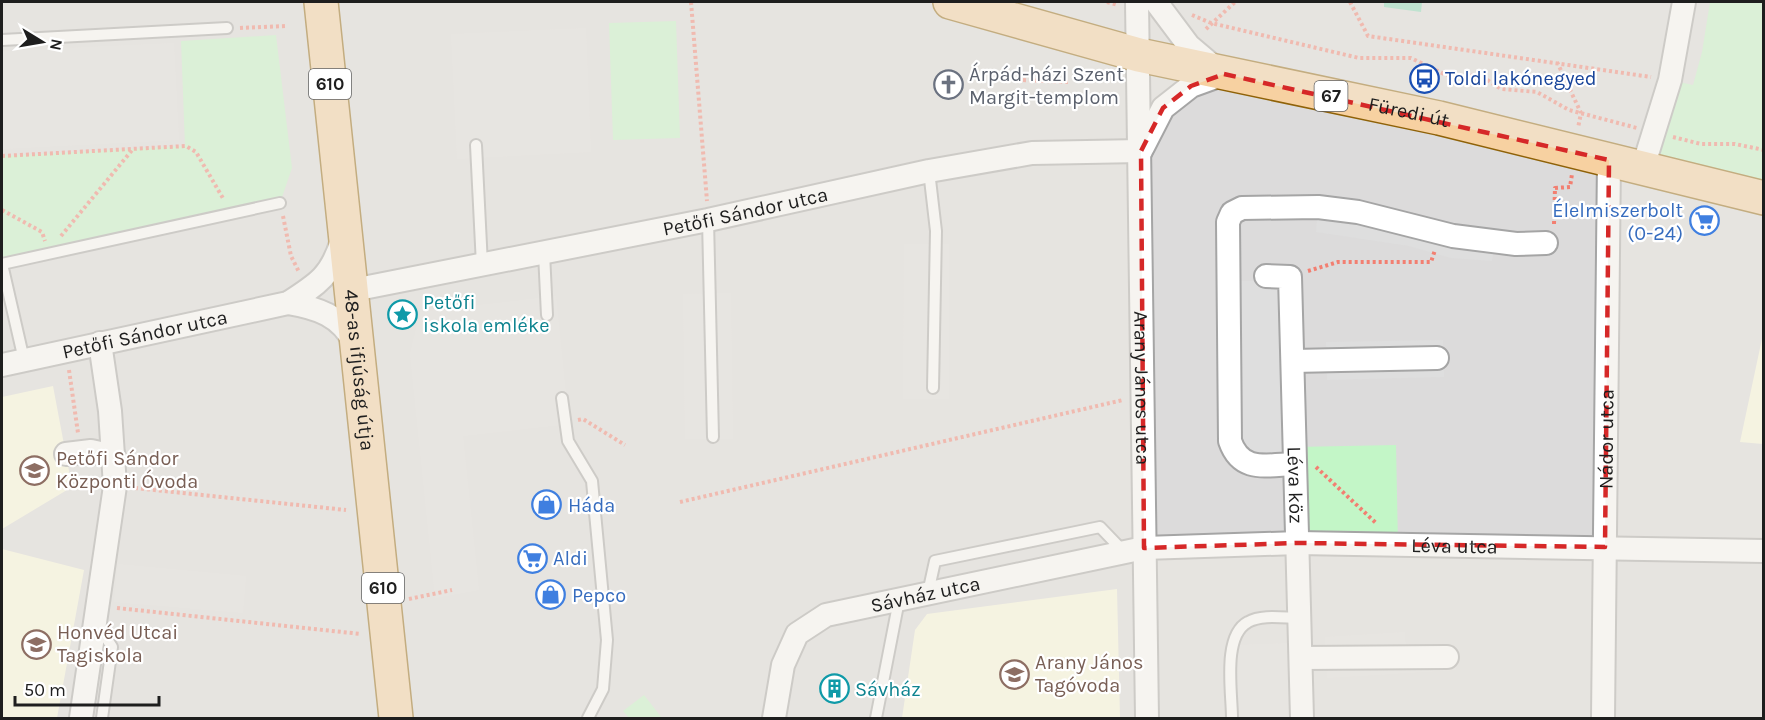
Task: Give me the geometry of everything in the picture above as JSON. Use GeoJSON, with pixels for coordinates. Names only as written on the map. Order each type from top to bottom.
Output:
{"type":"FeatureCollection","features":[{"type":"Feature","properties":{"kind":"main road","name":"Füredi út"},"geometry":{"type":"LineString","coordinates":[[950,2],[1139,55],[1439,118],[1764,198]]}},
{"type":"Feature","properties":{"kind":"main road","name":"48-as ifjúság útja"},"geometry":{"type":"LineString","coordinates":[[323,7],[396,718]]}},
{"type":"Feature","properties":{"kind":"street","name":"Arany János utca"},"geometry":{"type":"LineString","coordinates":[[1137,2],[1141,151],[1139,231],[1142,396],[1134,550],[1148,718]]}},
{"type":"Feature","properties":{"kind":"street"},"geometry":{"type":"LineString","coordinates":[[1141,151],[1163,108],[1191,87],[1224,74],[1189,46],[1156,2]]}},
{"type":"Feature","properties":{"kind":"street"},"geometry":{"type":"LineString","coordinates":[[1643,167],[1670,80],[1684,2]]}},
{"type":"Feature","properties":{"kind":"street","name":"Petőfi Sándor utca"},"geometry":{"type":"LineString","coordinates":[[353,290],[708,220],[929,171],[1032,153],[1141,151]]}},
{"type":"Feature","properties":{"kind":"street","name":"Nádor utca"},"geometry":{"type":"LineString","coordinates":[[1603,718],[1609,160]]}},
{"type":"Feature","properties":{"kind":"street"},"geometry":{"type":"LineString","coordinates":[[1295,455],[1254,465],[1243,462],[1234,454],[1230,441],[1228,222],[1232,213],[1242,208],[1318,207],[1369,214],[1453,236],[1516,244],[1550,238]]}},
{"type":"Feature","properties":{"kind":"street"},"geometry":{"type":"LineString","coordinates":[[288,303],[308,291],[333,266],[345,231]]}},
{"type":"Feature","properties":{"kind":"street"},"geometry":{"type":"LineString","coordinates":[[1266,276],[1290,277]]}},
{"type":"Feature","properties":{"kind":"street","name":"Léva köz"},"geometry":{"type":"LineString","coordinates":[[1290,277],[1302,718]]}},
{"type":"Feature","properties":{"kind":"street","name":"Petőfi Sándor utca"},"geometry":{"type":"LineString","coordinates":[[2,365],[288,303]]}},
{"type":"Feature","properties":{"kind":"street"},"geometry":{"type":"LineString","coordinates":[[288,303],[328,313],[350,335],[360,355]]}},
{"type":"Feature","properties":{"kind":"street"},"geometry":{"type":"LineString","coordinates":[[81,718],[115,486],[114,456],[100,343]]}},
{"type":"Feature","properties":{"kind":"street"},"geometry":{"type":"LineString","coordinates":[[1293,361],[1437,358]]}},
{"type":"Feature","properties":{"kind":"street"},"geometry":{"type":"LineString","coordinates":[[73,453],[102,452],[114,456]]}},
{"type":"Feature","properties":{"kind":"street","name":"Léva utca"},"geometry":{"type":"LineString","coordinates":[[1134,550],[1298,543],[1764,551]]}},
{"type":"Feature","properties":{"kind":"street","name":"Sávház utca"},"geometry":{"type":"LineString","coordinates":[[774,718],[783,665],[797,634],[826,615],[1134,550]]}},
{"type":"Feature","properties":{"kind":"street"},"geometry":{"type":"LineString","coordinates":[[1301,658],[1447,657]]}},
{"type":"Feature","properties":{"kind":"lane"},"geometry":{"type":"LineString","coordinates":[[2,40],[227,28]]}},
{"type":"Feature","properties":{"kind":"lane"},"geometry":{"type":"LineString","coordinates":[[476,145],[482,265]]}},
{"type":"Feature","properties":{"kind":"lane"},"geometry":{"type":"LineString","coordinates":[[929,171],[936,231],[933,388]]}},
{"type":"Feature","properties":{"kind":"lane"},"geometry":{"type":"LineString","coordinates":[[24,360],[2,264],[48,252],[280,203]]}},
{"type":"Feature","properties":{"kind":"lane"},"geometry":{"type":"LineString","coordinates":[[708,220],[713,437]]}},
{"type":"Feature","properties":{"kind":"lane"},"geometry":{"type":"LineString","coordinates":[[544,253],[547,315]]}},
{"type":"Feature","properties":{"kind":"lane"},"geometry":{"type":"LineString","coordinates":[[562,398],[568,441],[592,481],[607,640],[603,689],[588,718]]}},
{"type":"Feature","properties":{"kind":"lane"},"geometry":{"type":"LineString","coordinates":[[928,593],[935,561],[1100,527],[1134,550]]}},
{"type":"Feature","properties":{"kind":"lane"},"geometry":{"type":"LineString","coordinates":[[876,718],[899,600]]}},
{"type":"Feature","properties":{"kind":"lane"},"geometry":{"type":"LineString","coordinates":[[97,614],[112,647],[102,718]]}},
{"type":"Feature","properties":{"kind":"lane"},"geometry":{"type":"LineString","coordinates":[[1232,718],[1231,643],[1237,631],[1249,621],[1262,618],[1299,618]]}},
{"type":"Feature","properties":{"kind":"path"},"geometry":{"type":"LineString","coordinates":[[691,2],[708,220]]}},
{"type":"Feature","properties":{"kind":"path"},"geometry":{"type":"LineString","coordinates":[[1206,29],[1235,2]]}},
{"type":"Feature","properties":{"kind":"path"},"geometry":{"type":"LineString","coordinates":[[1350,2],[1368,36],[1670,80]]}},
{"type":"Feature","properties":{"kind":"path"},"geometry":{"type":"LineString","coordinates":[[1184,10],[1211,24],[1359,58],[1411,58],[1446,75],[1481,76],[1501,89],[1537,92],[1569,110],[1692,142],[1725,142],[1764,150]]}},
{"type":"Feature","properties":{"kind":"path"},"geometry":{"type":"LineString","coordinates":[[227,28],[285,26]]}},
{"type":"Feature","properties":{"kind":"path"},"geometry":{"type":"LineString","coordinates":[[1550,238],[1555,188],[1570,187],[1581,113],[1557,62]]}},
{"type":"Feature","properties":{"kind":"path"},"geometry":{"type":"LineString","coordinates":[[1023,80],[1070,82]]}},
{"type":"Feature","properties":{"kind":"path"},"geometry":{"type":"LineString","coordinates":[[2,156],[186,146],[192,148],[231,214]]}},
{"type":"Feature","properties":{"kind":"path"},"geometry":{"type":"LineString","coordinates":[[48,252],[133,149]]}},
{"type":"Feature","properties":{"kind":"path"},"geometry":{"type":"LineString","coordinates":[[280,203],[291,256],[308,291]]}},
{"type":"Feature","properties":{"kind":"path"},"geometry":{"type":"LineString","coordinates":[[2,210],[42,232],[48,252]]}},
{"type":"Feature","properties":{"kind":"path"},"geometry":{"type":"LineString","coordinates":[[1290,277],[1338,262],[1431,262]]}},
{"type":"Feature","properties":{"kind":"path"},"geometry":{"type":"LineString","coordinates":[[66,351],[73,453]]}},
{"type":"Feature","properties":{"kind":"path"},"geometry":{"type":"LineString","coordinates":[[680,502],[1058,413],[1142,396]]}},
{"type":"Feature","properties":{"kind":"path"},"geometry":{"type":"LineString","coordinates":[[566,420],[583,419],[625,445]]}},
{"type":"Feature","properties":{"kind":"path"},"geometry":{"type":"LineString","coordinates":[[1295,455],[1398,544]]}},
{"type":"Feature","properties":{"kind":"path"},"geometry":{"type":"LineString","coordinates":[[115,486],[346,510]]}},
{"type":"Feature","properties":{"kind":"path"},"geometry":{"type":"LineString","coordinates":[[385,603],[452,590]]}},
{"type":"Feature","properties":{"kind":"path"},"geometry":{"type":"LineString","coordinates":[[97,614],[361,634]]}},
{"type":"Feature","properties":{"kind":"highlighted area"},"geometry":{"type":"Polygon","coordinates":[[[1224,74],[1609,160],[1605,547],[1298,543],[1144,548],[1141,151],[1163,108],[1191,86],[1224,74]]]}},
{"type":"Feature","properties":{"kind":"shaded area"},"geometry":{"type":"Polygon","coordinates":[[[2,2],[1763,2],[1763,718],[2,718],[2,2]]]}},
{"type":"Feature","properties":{"kind":"shaded area"},"geometry":{"type":"Polygon","coordinates":[[[586,28],[591,152],[457,159],[451,34],[586,28]]]}},
{"type":"Feature","properties":{"kind":"shaded area"},"geometry":{"type":"Polygon","coordinates":[[[174,43],[179,140],[2,149],[2,51],[174,43]]]}},
{"type":"Feature","properties":{"kind":"shaded area"},"geometry":{"type":"Polygon","coordinates":[[[1317,218],[1363,223],[1494,250],[1492,261],[1451,258],[1409,246],[1316,232],[1317,218]]]}},
{"type":"Feature","properties":{"kind":"shaded area"},"geometry":{"type":"Polygon","coordinates":[[[904,244],[949,244],[949,399],[903,399],[904,244]]]}},
{"type":"Feature","properties":{"kind":"shaded area"},"geometry":{"type":"Polygon","coordinates":[[[1232,281],[1285,281],[1290,457],[1241,453],[1232,281]]]}},
{"type":"Feature","properties":{"kind":"shaded area"},"geometry":{"type":"Polygon","coordinates":[[[731,293],[733,439],[685,439],[683,294],[731,293]]]}},
{"type":"Feature","properties":{"kind":"shaded area"},"geometry":{"type":"Polygon","coordinates":[[[556,296],[569,424],[463,436],[479,590],[435,598],[410,354],[420,312],[556,296]]]}},
{"type":"Feature","properties":{"kind":"shaded area"},"geometry":{"type":"Polygon","coordinates":[[[1763,334],[1763,444],[1740,442],[1763,334]]]}},
{"type":"Feature","properties":{"kind":"shaded area"},"geometry":{"type":"Polygon","coordinates":[[[1443,340],[1444,377],[1327,380],[1326,342],[1443,340]]]}},
{"type":"Feature","properties":{"kind":"shaded area","name":"Petőfi Sándor Központi Óvoda"},"geometry":{"type":"Polygon","coordinates":[[[53,386],[72,487],[2,529],[2,397],[53,386]]]}},
{"type":"Feature","properties":{"kind":"shaded area","name":"Honvéd Utcai Tagiskola"},"geometry":{"type":"Polygon","coordinates":[[[2,549],[84,570],[57,718],[2,718],[2,549]]]}},
{"type":"Feature","properties":{"kind":"shaded area"},"geometry":{"type":"Polygon","coordinates":[[[118,564],[246,576],[243,613],[114,602],[118,564]]]}},
{"type":"Feature","properties":{"kind":"shaded area","name":"Arany János Tagóvoda"},"geometry":{"type":"Polygon","coordinates":[[[1117,589],[1120,718],[902,718],[915,630],[927,614],[1117,589]]]}},
{"type":"Feature","properties":{"kind":"shaded area"},"geometry":{"type":"Polygon","coordinates":[[[1405,632],[1406,650],[1454,647],[1456,670],[1327,678],[1325,637],[1405,632]]]}},
{"type":"Feature","properties":{"kind":"shaded area"},"geometry":{"type":"Polygon","coordinates":[[[1293,643],[1295,718],[1237,718],[1235,645],[1293,643]]]}},
{"type":"Feature","properties":{"kind":"green space"},"geometry":{"type":"Polygon","coordinates":[[[1384,2],[1422,2],[1421,12],[1384,7],[1384,2]]]}},
{"type":"Feature","properties":{"kind":"green space"},"geometry":{"type":"Polygon","coordinates":[[[1710,2],[1763,2],[1763,198],[1643,167],[1670,80],[1693,85],[1702,52],[1710,2]]]}},
{"type":"Feature","properties":{"kind":"green space"},"geometry":{"type":"Polygon","coordinates":[[[676,21],[680,138],[613,140],[609,23],[676,21]]]}},
{"type":"Feature","properties":{"kind":"green space"},"geometry":{"type":"Polygon","coordinates":[[[276,35],[292,168],[280,203],[2,264],[2,156],[185,146],[181,41],[276,35]]]}},
{"type":"Feature","properties":{"kind":"green space"},"geometry":{"type":"Polygon","coordinates":[[[1396,445],[1398,544],[1298,543],[1295,447],[1396,445]]]}},
{"type":"Feature","properties":{"kind":"green space"},"geometry":{"type":"Polygon","coordinates":[[[644,695],[662,718],[629,718],[623,711],[644,695]]]}},
{"type":"Feature","properties":{"kind":"place","name":"Toldi lakónegyed"},"geometry":{"type":"Point","coordinates":[1424,78]}},
{"type":"Feature","properties":{"kind":"place","name":"Árpád-házi Szent Margit-templom"},"geometry":{"type":"Point","coordinates":[948,85]}},
{"type":"Feature","properties":{"kind":"place","name":"Élelmiszerbolt (0-24)"},"geometry":{"type":"Point","coordinates":[1704,221]}},
{"type":"Feature","properties":{"kind":"place","name":"Petőfi iskola emléke"},"geometry":{"type":"Point","coordinates":[402,314]}},
{"type":"Feature","properties":{"kind":"place","name":"Petőfi Sándor Központi Óvoda"},"geometry":{"type":"Point","coordinates":[35,470]}},
{"type":"Feature","properties":{"kind":"place","name":"Háda"},"geometry":{"type":"Point","coordinates":[547,505]}},
{"type":"Feature","properties":{"kind":"place","name":"Aldi"},"geometry":{"type":"Point","coordinates":[532,558]}},
{"type":"Feature","properties":{"kind":"place","name":"Pepco"},"geometry":{"type":"Point","coordinates":[551,595]}},
{"type":"Feature","properties":{"kind":"place","name":"Honvéd Utcai Tagiskola"},"geometry":{"type":"Point","coordinates":[36,644]}},
{"type":"Feature","properties":{"kind":"place","name":"Arany János Tagóvoda"},"geometry":{"type":"Point","coordinates":[1014,674]}},
{"type":"Feature","properties":{"kind":"place","name":"Sávház"},"geometry":{"type":"Point","coordinates":[834,689]}}]}
